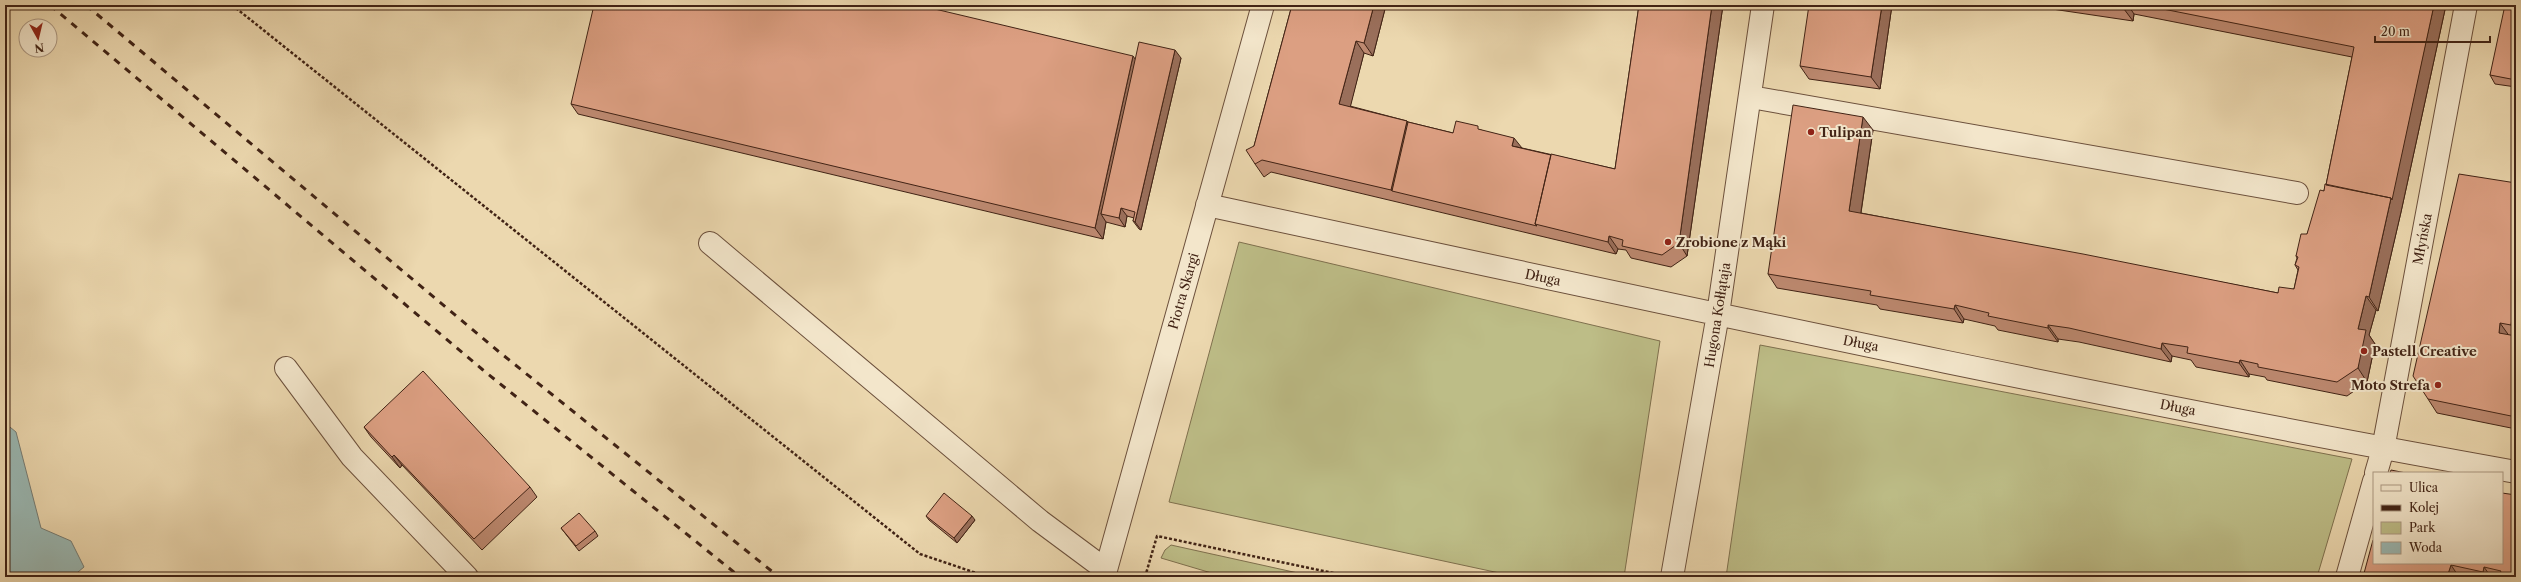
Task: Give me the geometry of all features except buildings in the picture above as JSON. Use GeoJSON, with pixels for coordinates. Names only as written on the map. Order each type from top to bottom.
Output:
{"type":"FeatureCollection","features":[{"type":"Feature","properties":{"kind":"street","name":"Piotra Skargi"},"geometry":{"type":"LineString","coordinates":[[1105,574],[1263,5]]}},
{"type":"Feature","properties":{"kind":"street","name":"Hugona Kołłątaja"},"geometry":{"type":"LineString","coordinates":[[1672,577],[1718,314],[1751,97],[1763,5]]}},
{"type":"Feature","properties":{"kind":"street","name":"Młyńska"},"geometry":{"type":"LineString","coordinates":[[2376,472],[2383,449],[2466,5]]}},
{"type":"Feature","properties":{"kind":"street"},"geometry":{"type":"LineString","coordinates":[[1751,97],[2296,193]]}},
{"type":"Feature","properties":{"kind":"street","name":"Długa"},"geometry":{"type":"LineString","coordinates":[[1207,205],[1718,314],[2383,449],[2516,472]]}},
{"type":"Feature","properties":{"kind":"street"},"geometry":{"type":"LineString","coordinates":[[710,243],[1105,574]]}},
{"type":"Feature","properties":{"kind":"street"},"geometry":{"type":"LineString","coordinates":[[286,368],[352,457],[467,577]]}},
{"type":"Feature","properties":{"kind":"street"},"geometry":{"type":"LineString","coordinates":[[2347,577],[2373,485]]}},
{"type":"Feature","properties":{"kind":"path"},"geometry":{"type":"LineString","coordinates":[[232,5],[920,554],[988,577]]}},
{"type":"Feature","properties":{"kind":"path"},"geometry":{"type":"LineString","coordinates":[[1145,577],[1157,536],[1352,577]]}},
{"type":"Feature","properties":{"kind":"green space"},"geometry":{"type":"Polygon","coordinates":[[[1239,242],[1660,341],[1624,577],[1518,577],[1169,502],[1239,242]]]}},
{"type":"Feature","properties":{"kind":"green space"},"geometry":{"type":"Polygon","coordinates":[[[1760,345],[2352,459],[2317,577],[1726,577],[1760,345]]]}},
{"type":"Feature","properties":{"kind":"green space"},"geometry":{"type":"Polygon","coordinates":[[[1171,545],[1316,577],[1225,577],[1161,558],[1165,550],[1171,545]]]}},
{"type":"Feature","properties":{"kind":"water"},"geometry":{"type":"Polygon","coordinates":[[[5,423],[16,432],[41,528],[71,541],[84,567],[72,577],[5,577],[5,423]]]}},
{"type":"Feature","properties":{"kind":"railway"},"geometry":{"type":"LineString","coordinates":[[50,5],[483,370],[740,577]]}},
{"type":"Feature","properties":{"kind":"railway"},"geometry":{"type":"LineString","coordinates":[[86,5],[498,351],[779,577]]}},
{"type":"Feature","properties":{"kind":"place","name":"Tulipan"},"geometry":{"type":"Point","coordinates":[1811,132]}},
{"type":"Feature","properties":{"kind":"place","name":"Zrobione z Mąki"},"geometry":{"type":"Point","coordinates":[1668,242]}},
{"type":"Feature","properties":{"kind":"place","name":"Pastell Creative"},"geometry":{"type":"Point","coordinates":[2364,351]}},
{"type":"Feature","properties":{"kind":"place","name":"Moto Strefa"},"geometry":{"type":"Point","coordinates":[2438,385]}}]}
